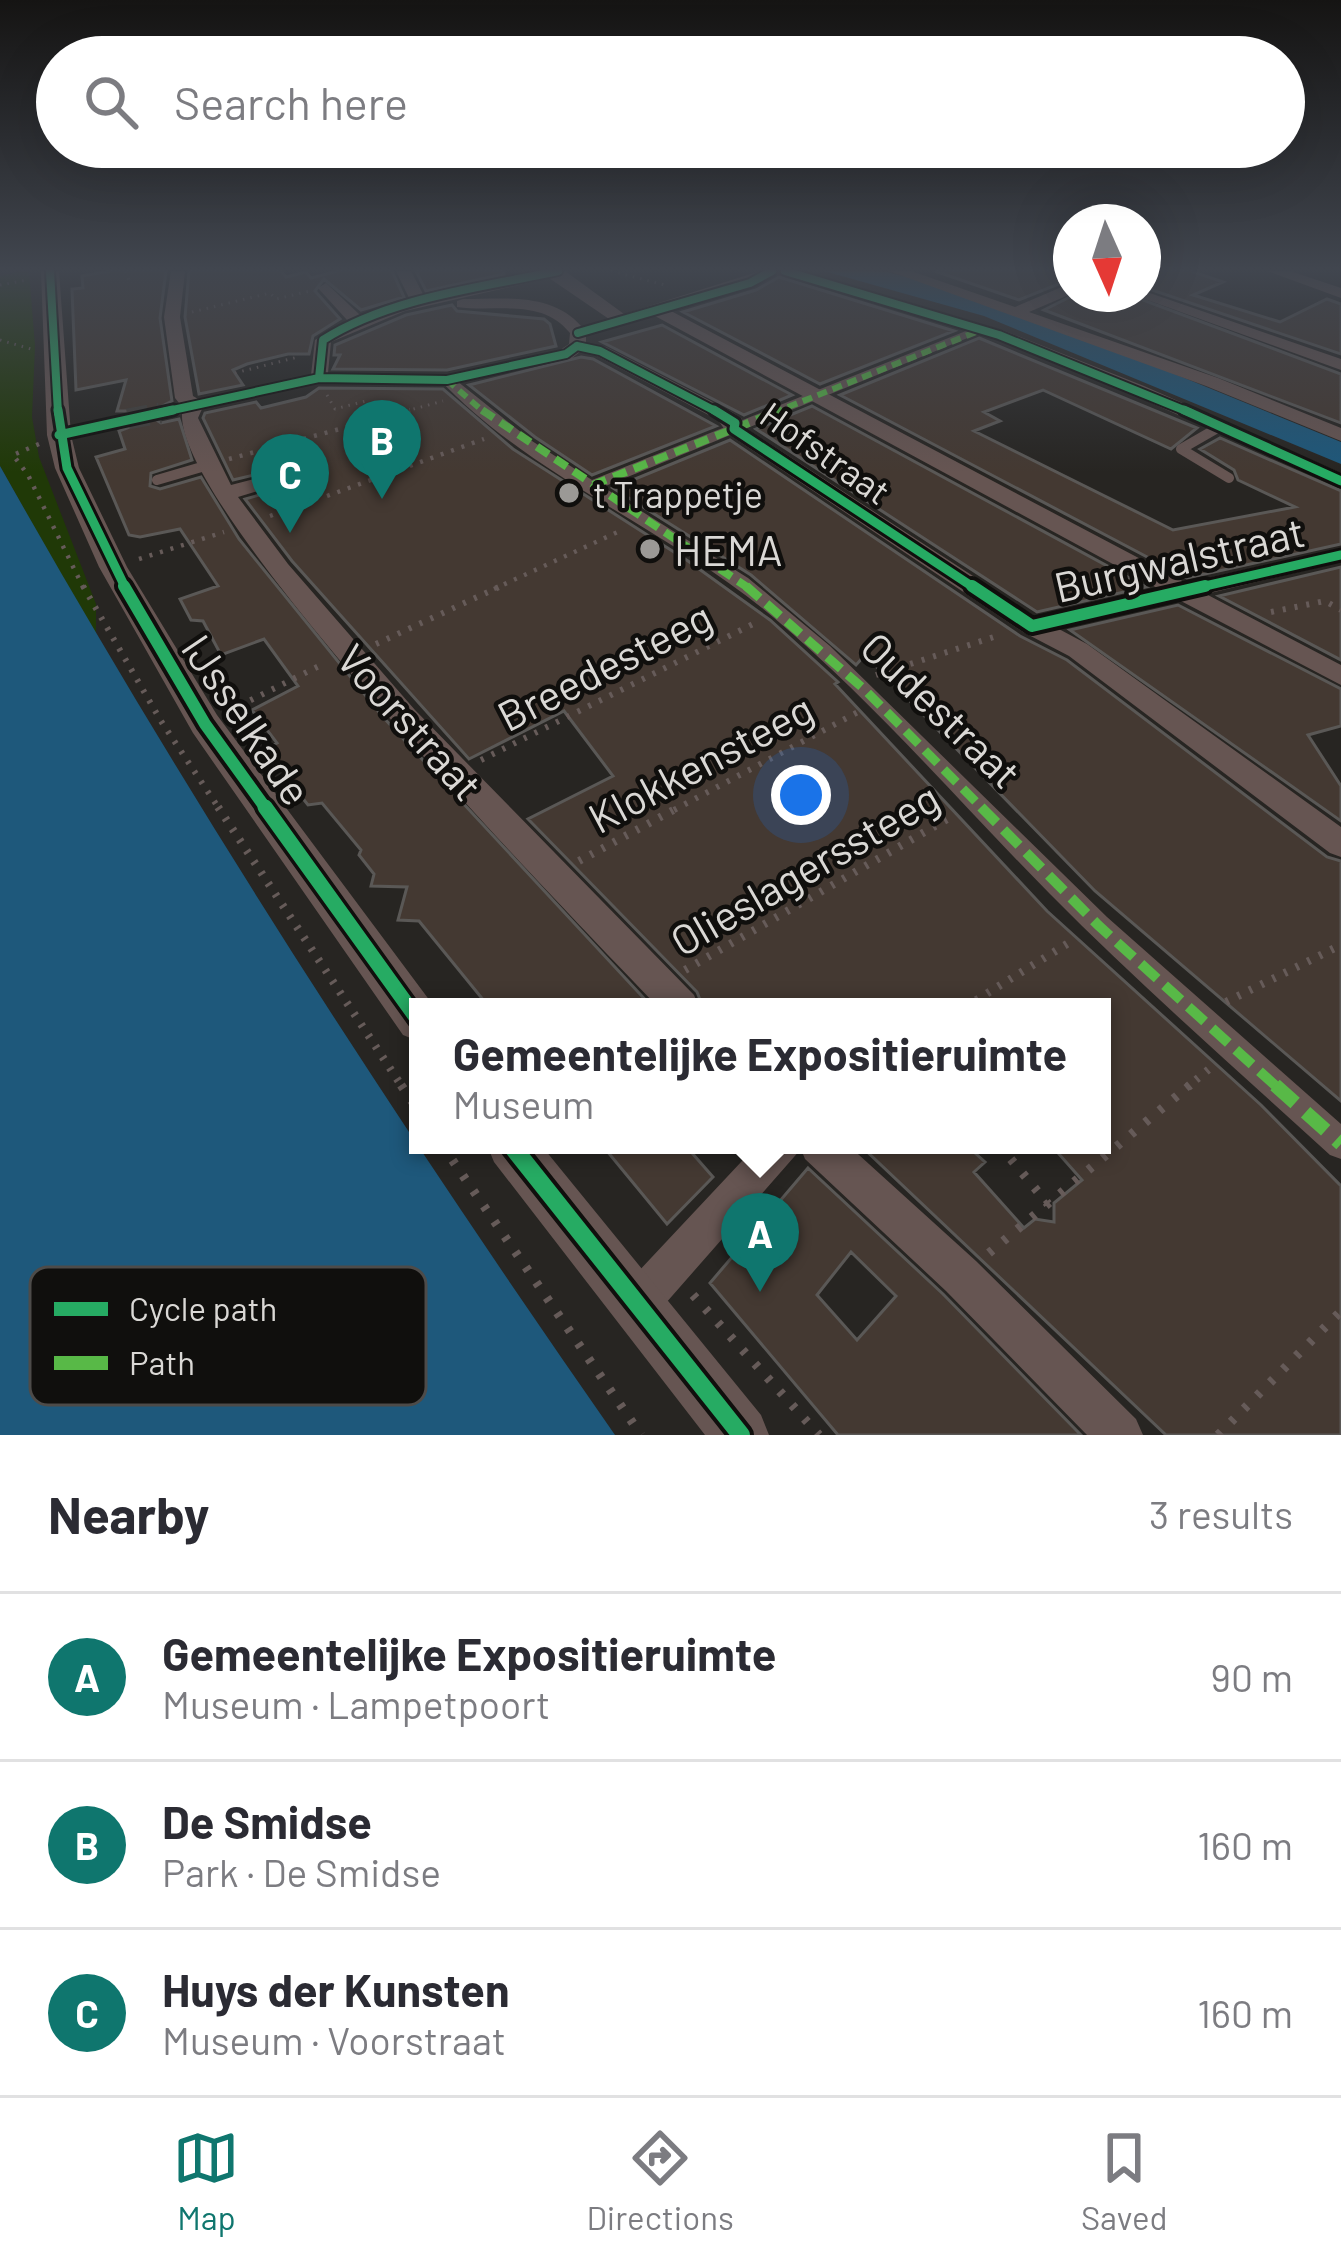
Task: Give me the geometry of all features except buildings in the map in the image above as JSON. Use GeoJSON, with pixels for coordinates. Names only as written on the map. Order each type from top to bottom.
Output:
{"type":"FeatureCollection","features":[{"type":"Feature","properties":{"kind":"street","name":"IJsselkade"},"geometry":{"type":"LineString","coordinates":[[52,338],[59,435],[75,485],[113,567],[205,724],[409,1007]]}},
{"type":"Feature","properties":{"kind":"street","name":"Voorstraat"},"geometry":{"type":"LineString","coordinates":[[177,338],[189,418],[205,466],[245,525],[350,654],[456,773],[673,998]]}},
{"type":"Feature","properties":{"kind":"street"},"geometry":{"type":"LineString","coordinates":[[322,385],[319,352],[326,338]]}},
{"type":"Feature","properties":{"kind":"street"},"geometry":{"type":"LineString","coordinates":[[709,338],[1341,676]]}},
{"type":"Feature","properties":{"kind":"street"},"geometry":{"type":"LineString","coordinates":[[593,485],[960,338]]}},
{"type":"Feature","properties":{"kind":"street"},"geometry":{"type":"LineString","coordinates":[[1018,338],[1341,481]]}},
{"type":"Feature","properties":{"kind":"street"},"geometry":{"type":"LineString","coordinates":[[1086,338],[1341,435]]}},
{"type":"Feature","properties":{"kind":"street"},"geometry":{"type":"LineString","coordinates":[[1264,338],[1341,365]]}},
{"type":"Feature","properties":{"kind":"street"},"geometry":{"type":"LineString","coordinates":[[160,412],[189,396],[447,380],[566,354],[578,339]]}},
{"type":"Feature","properties":{"kind":"street","name":"Hofstraat"},"geometry":{"type":"LineString","coordinates":[[578,339],[735,423],[734,429],[1032,626],[1078,650],[1341,844]]}},
{"type":"Feature","properties":{"kind":"street","name":"Oudestraat"},"geometry":{"type":"LineString","coordinates":[[447,380],[510,430],[779,612],[878,702],[1099,926],[1341,1144]]}},
{"type":"Feature","properties":{"kind":"street"},"geometry":{"type":"LineString","coordinates":[[59,435],[128,419]]}},
{"type":"Feature","properties":{"kind":"street"},"geometry":{"type":"LineString","coordinates":[[224,495],[272,478],[294,478],[310,489]]}},
{"type":"Feature","properties":{"kind":"street","name":"Burgwalstraat"},"geometry":{"type":"LineString","coordinates":[[1032,626],[1341,555]]}},
{"type":"Feature","properties":{"kind":"street"},"geometry":{"type":"LineString","coordinates":[[521,1154],[653,1287],[741,1435]]}},
{"type":"Feature","properties":{"kind":"street"},"geometry":{"type":"LineString","coordinates":[[653,1287],[776,1154]]}},
{"type":"Feature","properties":{"kind":"street"},"geometry":{"type":"LineString","coordinates":[[829,1154],[961,1276],[1120,1435]]}},
{"type":"Feature","properties":{"kind":"lane"},"geometry":{"type":"LineString","coordinates":[[1221,426],[1181,449],[1229,478]]}},
{"type":"Feature","properties":{"kind":"lane"},"geometry":{"type":"LineString","coordinates":[[157,480],[205,466]]}},
{"type":"Feature","properties":{"kind":"path"},"geometry":{"type":"LineString","coordinates":[[0,340],[52,350]]}},
{"type":"Feature","properties":{"kind":"path"},"geometry":{"type":"LineString","coordinates":[[189,396],[319,352]]}},
{"type":"Feature","properties":{"kind":"path"},"geometry":{"type":"LineString","coordinates":[[322,385],[334,409],[373,399]]}},
{"type":"Feature","properties":{"kind":"path"},"geometry":{"type":"LineString","coordinates":[[205,466],[463,395]]}},
{"type":"Feature","properties":{"kind":"path"},"geometry":{"type":"LineString","coordinates":[[113,567],[510,430]]}},
{"type":"Feature","properties":{"kind":"path"},"geometry":{"type":"LineString","coordinates":[[205,724],[645,520]]}},
{"type":"Feature","properties":{"kind":"path"},"geometry":{"type":"LineString","coordinates":[[1239,620],[1325,602],[1341,610]]}},
{"type":"Feature","properties":{"kind":"path"},"geometry":{"type":"LineString","coordinates":[[980,998],[1099,926]]}},
{"type":"Feature","properties":{"kind":"path"},"geometry":{"type":"LineString","coordinates":[[1200,1015],[1341,945]]}},
{"type":"Feature","properties":{"kind":"path"},"geometry":{"type":"LineString","coordinates":[[1111,1151],[1235,1048]]}},
{"type":"Feature","properties":{"kind":"path"},"geometry":{"type":"LineString","coordinates":[[448,1154],[640,1435]]}},
{"type":"Feature","properties":{"kind":"path"},"geometry":{"type":"LineString","coordinates":[[1006,1154],[1048,1204]]}},
{"type":"Feature","properties":{"kind":"path"},"geometry":{"type":"LineString","coordinates":[[961,1276],[1108,1154]]}},
{"type":"Feature","properties":{"kind":"path"},"geometry":{"type":"LineString","coordinates":[[653,1287],[819,1435]]}},
{"type":"Feature","properties":{"kind":"path"},"geometry":{"type":"LineString","coordinates":[[1218,1435],[1341,1311]]}},
{"type":"Feature","properties":{"kind":"green space"},"geometry":{"type":"Polygon","coordinates":[[[0,338],[34,338],[32,417],[39,457],[96,604],[96,637],[0,466],[0,338]]]}},
{"type":"Feature","properties":{"kind":"water"},"geometry":{"type":"Polygon","coordinates":[[[1037,338],[1078,338],[1341,442],[1341,464],[1037,338]]]}},
{"type":"Feature","properties":{"kind":"water"},"geometry":{"type":"Polygon","coordinates":[[[0,466],[219,837],[409,1131],[409,1154],[424,1154],[615,1435],[0,1435],[0,466]]]}},
{"type":"Feature","properties":{"kind":"tunnel"},"geometry":{"type":"LineString","coordinates":[[128,419],[160,413]]}},
{"type":"Feature","properties":{"kind":"marked path"},"geometry":{"type":"LineString","coordinates":[[593,485],[961,338]]}},
{"type":"Feature","properties":{"kind":"marked path"},"geometry":{"type":"LineString","coordinates":[[447,380],[526,444],[699,554],[781,614],[864,689],[1098,925],[1341,1144]]}},
{"type":"Feature","properties":{"kind":"cycle path"},"geometry":{"type":"LineString","coordinates":[[54,338],[59,435],[67,468],[113,567],[205,724],[409,1007]]}},
{"type":"Feature","properties":{"kind":"cycle path"},"geometry":{"type":"LineString","coordinates":[[319,378],[326,338]]}},
{"type":"Feature","properties":{"kind":"cycle path"},"geometry":{"type":"LineString","coordinates":[[1007,338],[1341,481]]}},
{"type":"Feature","properties":{"kind":"cycle path"},"geometry":{"type":"LineString","coordinates":[[577,346],[600,351],[725,416],[735,423],[734,429],[1032,626],[1341,555]]}},
{"type":"Feature","properties":{"kind":"cycle path"},"geometry":{"type":"LineString","coordinates":[[59,435],[319,378],[447,380],[566,354],[577,346]]}},
{"type":"Feature","properties":{"kind":"cycle path"},"geometry":{"type":"LineString","coordinates":[[518,1154],[741,1435]]}},
{"type":"Feature","properties":{"kind":"place","name":"t Trappetje"},"geometry":{"type":"Point","coordinates":[569,493]}},
{"type":"Feature","properties":{"kind":"place","name":"De Smidse"},"geometry":{"type":"Point","coordinates":[382,499]}},
{"type":"Feature","properties":{"kind":"place","name":"Huys der Kunsten"},"geometry":{"type":"Point","coordinates":[290,533]}},
{"type":"Feature","properties":{"kind":"place","name":"HEMA"},"geometry":{"type":"Point","coordinates":[650,549]}},
{"type":"Feature","properties":{"kind":"place","name":"Gemeentelijke Expositieruimte"},"geometry":{"type":"Point","coordinates":[760,1292]}}]}
